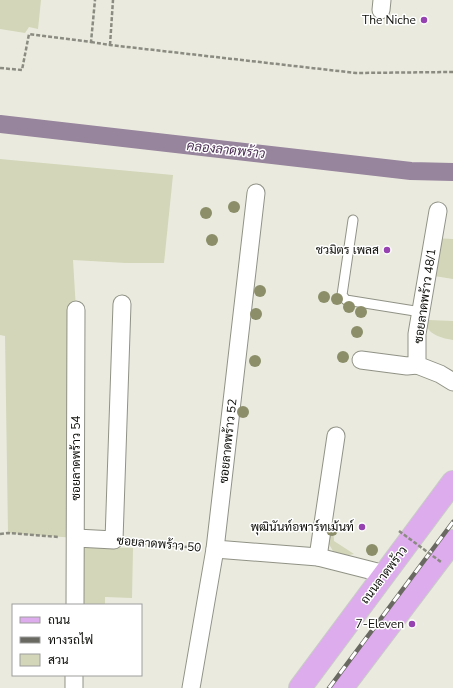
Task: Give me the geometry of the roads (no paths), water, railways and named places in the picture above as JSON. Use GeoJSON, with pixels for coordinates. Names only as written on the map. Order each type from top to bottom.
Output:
{"type":"FeatureCollection","features":[{"type":"Feature","properties":{"kind":"main road","name":"ถนนลาดพร้าว"},"geometry":{"type":"LineString","coordinates":[[300,688],[453,482]]}},
{"type":"Feature","properties":{"kind":"main road"},"geometry":{"type":"LineString","coordinates":[[342,688],[453,541]]}},
{"type":"Feature","properties":{"kind":"street","name":"ซอยลาดพร้าว 52"},"geometry":{"type":"LineString","coordinates":[[191,688],[215,549],[256,194]]}},
{"type":"Feature","properties":{"kind":"street","name":"ซอยลาดพร้าว 48/1"},"geometry":{"type":"LineString","coordinates":[[417,365],[417,334],[438,211]]}},
{"type":"Feature","properties":{"kind":"street","name":"ซอยลาดพร้าว 50"},"geometry":{"type":"LineString","coordinates":[[76,538],[114,540],[122,304]]}},
{"type":"Feature","properties":{"kind":"street","name":"ซอยลาดพร้าว 54"},"geometry":{"type":"LineString","coordinates":[[75,604],[76,310]]}},
{"type":"Feature","properties":{"kind":"street"},"geometry":{"type":"LineString","coordinates":[[361,360],[407,366],[417,365],[440,374],[453,382]]}},
{"type":"Feature","properties":{"kind":"street"},"geometry":{"type":"LineString","coordinates":[[318,557],[336,436]]}},
{"type":"Feature","properties":{"kind":"street","name":"ซอยลาดพร้าว 50"},"geometry":{"type":"LineString","coordinates":[[215,549],[318,557],[385,574]]}},
{"type":"Feature","properties":{"kind":"street"},"geometry":{"type":"LineString","coordinates":[[74,676],[74,688]]}},
{"type":"Feature","properties":{"kind":"lane"},"geometry":{"type":"LineString","coordinates":[[353,220],[342,295],[344,298],[346,300],[421,312]]}},
{"type":"Feature","properties":{"kind":"waterway","name":"คลองลาดพร้าว"},"geometry":{"type":"LineString","coordinates":[[0,124],[411,171],[453,172]]}},
{"type":"Feature","properties":{"kind":"railway"},"geometry":{"type":"LineString","coordinates":[[329,688],[453,522]]}},
{"type":"Feature","properties":{"kind":"place","name":"The Niche"},"geometry":{"type":"Point","coordinates":[424,20]}},
{"type":"Feature","properties":{"kind":"place","name":"ชวมิตร เพลส"},"geometry":{"type":"Point","coordinates":[387,250]}},
{"type":"Feature","properties":{"kind":"place","name":"พุฒินันท์อพาร์ทเม้นท์"},"geometry":{"type":"Point","coordinates":[362,527]}},
{"type":"Feature","properties":{"kind":"place","name":"7-Eleven"},"geometry":{"type":"Point","coordinates":[412,624]}}]}
